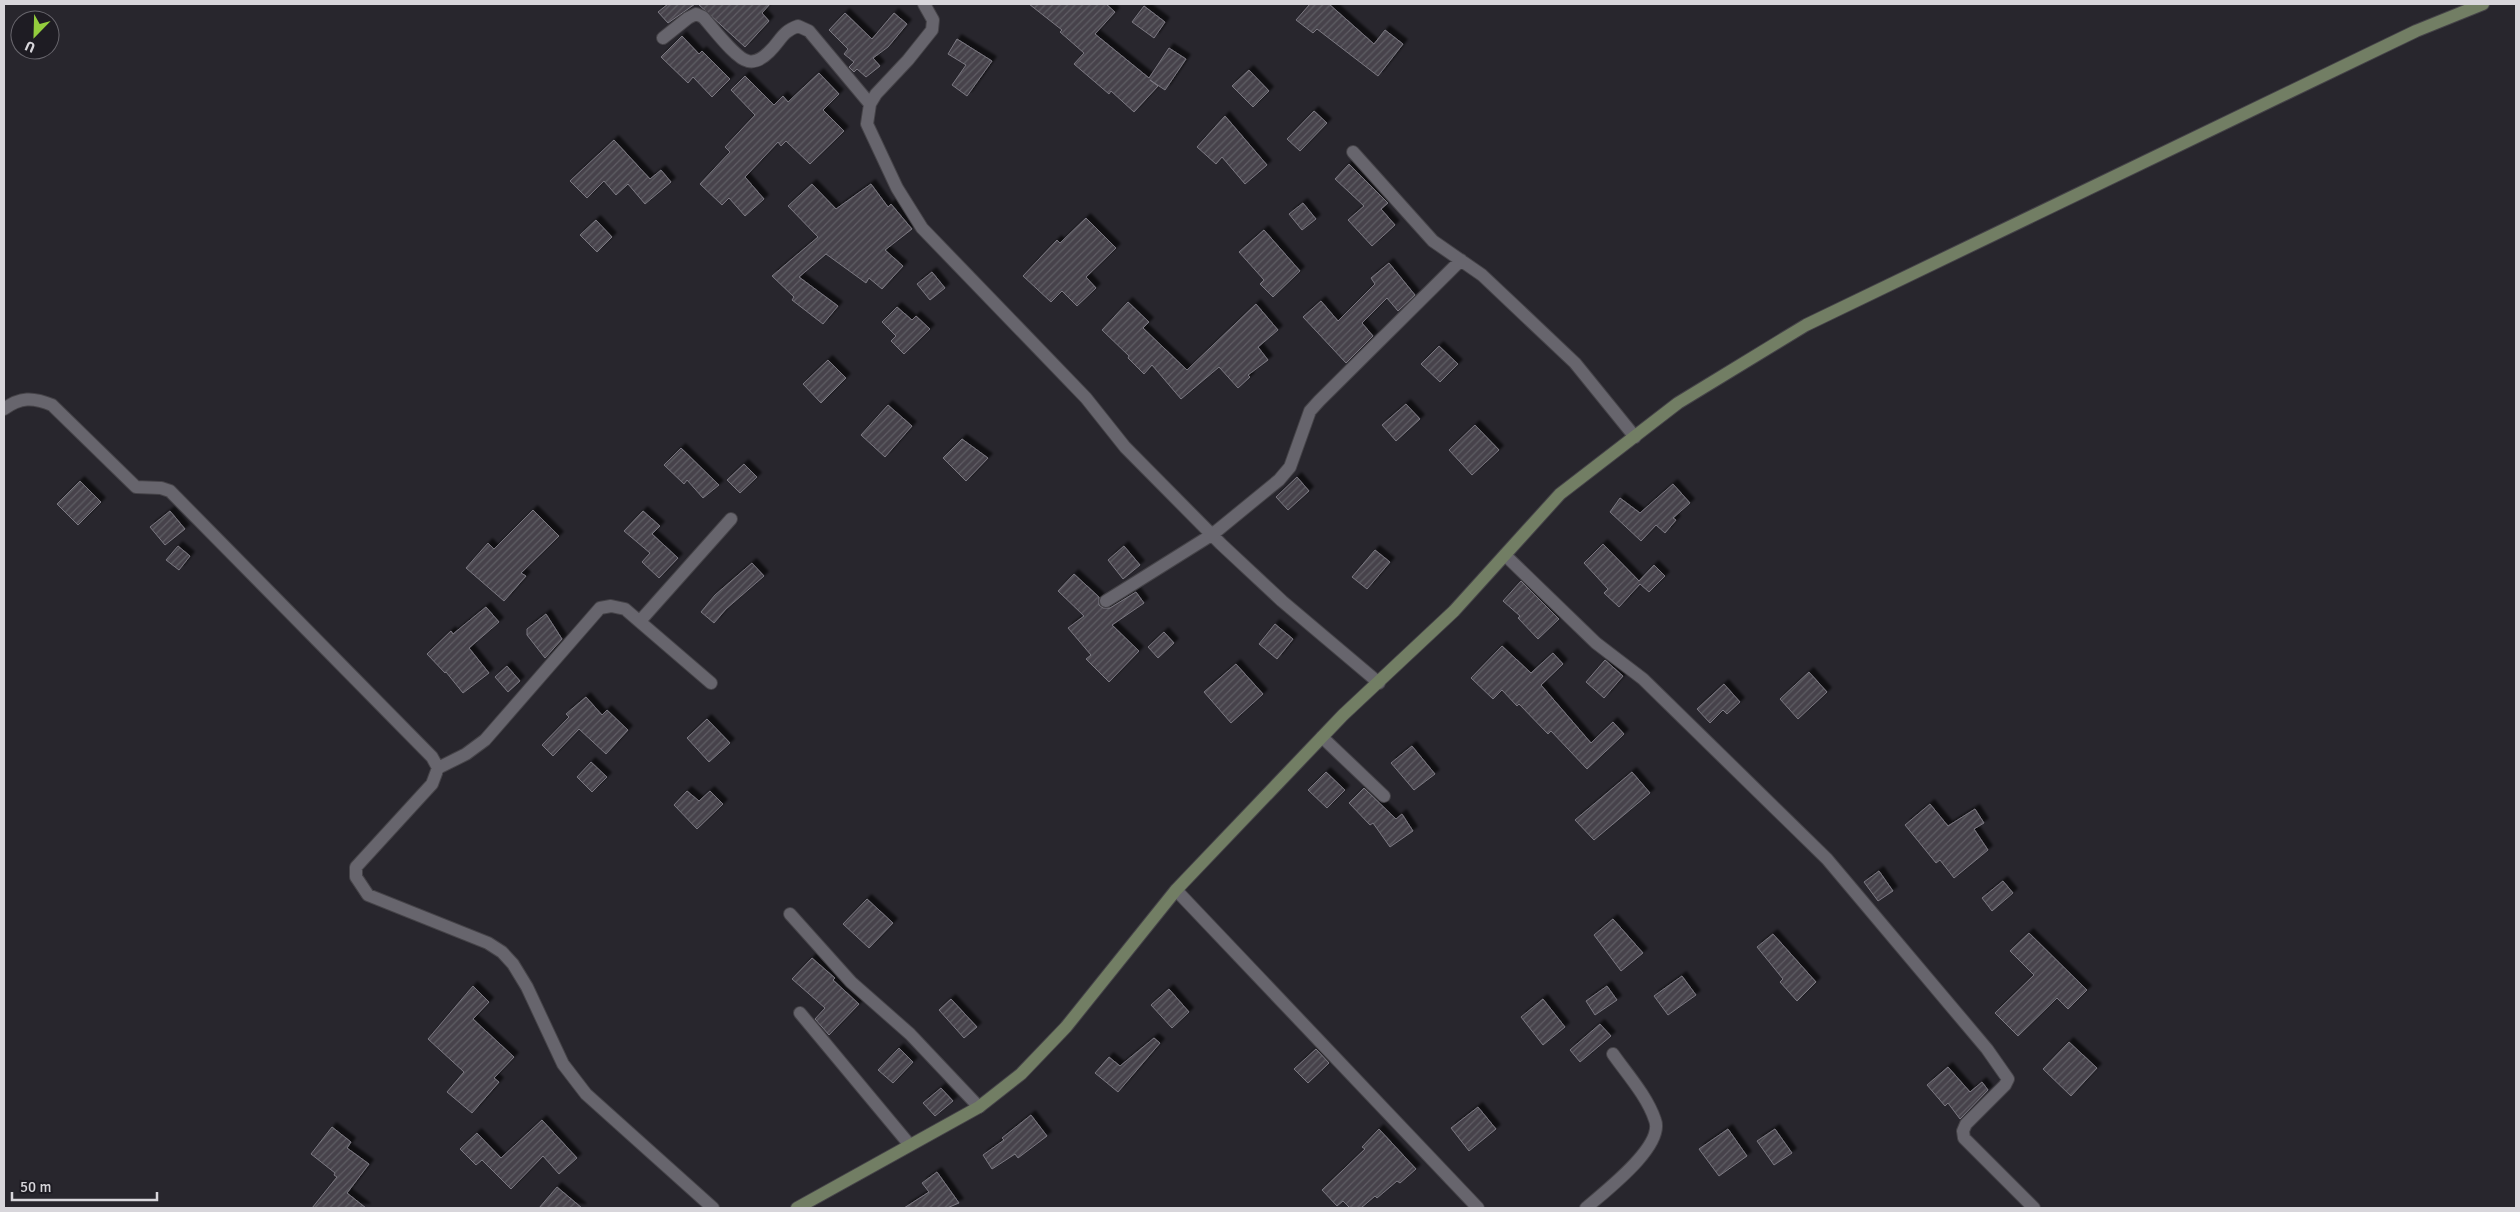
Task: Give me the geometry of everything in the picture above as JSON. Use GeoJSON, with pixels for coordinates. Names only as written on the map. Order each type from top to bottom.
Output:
{"type":"FeatureCollection","features":[{"type":"Feature","properties":{"kind":"main road"},"geometry":{"type":"LineString","coordinates":[[797,1208],[909,1144],[979,1107],[1021,1074],[1066,1027],[1176,890],[1322,737],[1454,611],[1560,494],[1678,403],[1806,325],[2416,31],[2483,4]]}},
{"type":"Feature","properties":{"kind":"street"},"geometry":{"type":"LineString","coordinates":[[924,4],[933,20],[932,30],[925,41],[876,94],[870,104],[867,124],[897,188],[922,228],[1086,398],[1125,447],[1282,601],[1379,683]]}},
{"type":"Feature","properties":{"kind":"street"},"geometry":{"type":"LineString","coordinates":[[663,38],[696,14],[703,17],[746,61],[755,62],[769,52],[786,30],[798,26],[809,32],[870,104]]}},
{"type":"Feature","properties":{"kind":"street"},"geometry":{"type":"LineString","coordinates":[[1353,152],[1433,241],[1482,275],[1520,314],[1575,363],[1635,437]]}},
{"type":"Feature","properties":{"kind":"street"},"geometry":{"type":"LineString","coordinates":[[1106,601],[1213,534],[1284,474],[1290,467],[1310,411],[1461,260]]}},
{"type":"Feature","properties":{"kind":"street"},"geometry":{"type":"LineString","coordinates":[[4,409],[22,399],[37,399],[52,404],[136,487],[161,488],[170,491],[432,757],[438,768]]}},
{"type":"Feature","properties":{"kind":"street"},"geometry":{"type":"LineString","coordinates":[[640,621],[731,519]]}},
{"type":"Feature","properties":{"kind":"street"},"geometry":{"type":"LineString","coordinates":[[1505,555],[1596,643],[1643,679],[1827,859],[1987,1049],[2008,1079],[2005,1085],[1966,1124],[1963,1131],[1964,1138],[2034,1208]]}},
{"type":"Feature","properties":{"kind":"street"},"geometry":{"type":"LineString","coordinates":[[711,683],[625,609],[611,606],[600,608],[485,740],[466,754],[438,768],[432,784],[356,867],[356,877],[368,895],[469,935],[502,952],[513,964],[527,987],[563,1064],[586,1094],[713,1208]]}},
{"type":"Feature","properties":{"kind":"street"},"geometry":{"type":"LineString","coordinates":[[1322,737],[1384,796]]}},
{"type":"Feature","properties":{"kind":"street"},"geometry":{"type":"LineString","coordinates":[[1176,890],[1478,1208]]}},
{"type":"Feature","properties":{"kind":"street"},"geometry":{"type":"LineString","coordinates":[[790,914],[851,982],[910,1034],[979,1107]]}},
{"type":"Feature","properties":{"kind":"street"},"geometry":{"type":"LineString","coordinates":[[800,1013],[909,1144]]}},
{"type":"Feature","properties":{"kind":"street"},"geometry":{"type":"LineString","coordinates":[[1586,1208],[1644,1154],[1655,1133],[1656,1121],[1642,1096],[1613,1054]]}},
{"type":"Feature","properties":{"kind":"building"},"geometry":{"type":"Polygon","coordinates":[[[668,4],[695,4],[668,23],[658,12],[668,4]]]}},
{"type":"Feature","properties":{"kind":"building"},"geometry":{"type":"Polygon","coordinates":[[[698,4],[770,4],[762,13],[769,21],[745,47],[698,4]]]}},
{"type":"Feature","properties":{"kind":"building"},"geometry":{"type":"Polygon","coordinates":[[[1029,4],[1106,4],[1115,12],[1095,34],[1149,78],[1169,48],[1186,59],[1165,90],[1150,80],[1158,86],[1134,112],[1111,91],[1109,94],[1074,64],[1084,53],[1060,32],[1062,30],[1029,4]]]}},
{"type":"Feature","properties":{"kind":"building"},"geometry":{"type":"Polygon","coordinates":[[[1310,4],[1329,4],[1374,44],[1385,30],[1403,44],[1378,76],[1317,29],[1313,33],[1296,20],[1310,4]]]}},
{"type":"Feature","properties":{"kind":"building"},"geometry":{"type":"Polygon","coordinates":[[[1144,6],[1165,22],[1154,38],[1132,22],[1144,6]]]}},
{"type":"Feature","properties":{"kind":"building"},"geometry":{"type":"Polygon","coordinates":[[[845,13],[872,39],[894,13],[907,24],[888,47],[873,58],[880,66],[866,77],[857,69],[854,72],[849,67],[854,62],[844,54],[848,49],[829,30],[845,13]]]}},
{"type":"Feature","properties":{"kind":"building"},"geometry":{"type":"Polygon","coordinates":[[[682,36],[699,54],[702,51],[730,79],[712,97],[693,77],[688,83],[661,57],[682,36]]]}},
{"type":"Feature","properties":{"kind":"building"},"geometry":{"type":"Polygon","coordinates":[[[957,39],[992,61],[967,96],[952,85],[966,65],[948,54],[957,39]]]}},
{"type":"Feature","properties":{"kind":"building"},"geometry":{"type":"Polygon","coordinates":[[[1249,70],[1269,91],[1253,107],[1232,86],[1249,70]]]}},
{"type":"Feature","properties":{"kind":"building"},"geometry":{"type":"Polygon","coordinates":[[[819,73],[839,94],[823,110],[844,131],[810,164],[786,141],[781,146],[778,142],[745,177],[764,199],[745,216],[729,198],[722,205],[700,184],[730,152],[725,147],[755,115],[731,90],[745,76],[774,105],[783,96],[788,102],[819,73]]]}},
{"type":"Feature","properties":{"kind":"building"},"geometry":{"type":"Polygon","coordinates":[[[1314,111],[1327,123],[1300,151],[1287,139],[1314,111]]]}},
{"type":"Feature","properties":{"kind":"building"},"geometry":{"type":"Polygon","coordinates":[[[1225,116],[1267,165],[1245,184],[1222,157],[1216,164],[1197,147],[1225,116]]]}},
{"type":"Feature","properties":{"kind":"building"},"geometry":{"type":"Polygon","coordinates":[[[614,140],[650,179],[661,170],[671,182],[645,204],[628,184],[616,195],[604,181],[587,198],[570,181],[614,140]]]}},
{"type":"Feature","properties":{"kind":"building"},"geometry":{"type":"Polygon","coordinates":[[[1349,164],[1388,203],[1381,209],[1395,225],[1372,246],[1348,220],[1364,206],[1335,179],[1349,164]]]}},
{"type":"Feature","properties":{"kind":"building"},"geometry":{"type":"Polygon","coordinates":[[[812,184],[836,209],[871,184],[888,207],[891,204],[912,229],[885,250],[903,266],[882,289],[869,278],[866,283],[826,254],[799,277],[838,306],[823,324],[792,300],[794,297],[772,276],[818,237],[788,206],[812,184]]]}},
{"type":"Feature","properties":{"kind":"building"},"geometry":{"type":"Polygon","coordinates":[[[1303,203],[1316,219],[1302,230],[1289,214],[1303,203]]]}},
{"type":"Feature","properties":{"kind":"building"},"geometry":{"type":"Polygon","coordinates":[[[1086,218],[1116,248],[1086,277],[1096,288],[1077,306],[1062,291],[1051,302],[1023,276],[1057,240],[1060,243],[1086,218]]]}},
{"type":"Feature","properties":{"kind":"building"},"geometry":{"type":"Polygon","coordinates":[[[596,220],[612,237],[597,252],[580,235],[596,220]]]}},
{"type":"Feature","properties":{"kind":"building"},"geometry":{"type":"Polygon","coordinates":[[[1264,230],[1300,271],[1273,297],[1260,284],[1264,280],[1239,252],[1264,230]]]}},
{"type":"Feature","properties":{"kind":"building"},"geometry":{"type":"Polygon","coordinates":[[[1389,263],[1415,295],[1398,311],[1387,298],[1362,323],[1373,336],[1346,363],[1303,317],[1321,301],[1338,321],[1375,284],[1371,278],[1389,263]]]}},
{"type":"Feature","properties":{"kind":"building"},"geometry":{"type":"Polygon","coordinates":[[[932,272],[945,288],[930,300],[917,284],[932,272]]]}},
{"type":"Feature","properties":{"kind":"building"},"geometry":{"type":"Polygon","coordinates":[[[1128,302],[1149,322],[1143,328],[1187,370],[1256,304],[1278,330],[1258,347],[1268,360],[1248,375],[1250,377],[1238,388],[1219,367],[1181,399],[1152,365],[1144,374],[1128,358],[1129,356],[1102,330],[1128,302]]]}},
{"type":"Feature","properties":{"kind":"building"},"geometry":{"type":"Polygon","coordinates":[[[897,307],[912,320],[916,316],[930,329],[904,354],[891,341],[896,336],[882,322],[897,307]]]}},
{"type":"Feature","properties":{"kind":"building"},"geometry":{"type":"Polygon","coordinates":[[[1439,346],[1458,364],[1440,382],[1421,364],[1439,346]]]}},
{"type":"Feature","properties":{"kind":"building"},"geometry":{"type":"Polygon","coordinates":[[[828,360],[846,378],[821,403],[803,384],[828,360]]]}},
{"type":"Feature","properties":{"kind":"building"},"geometry":{"type":"Polygon","coordinates":[[[1406,404],[1420,419],[1396,441],[1382,425],[1406,404]]]}},
{"type":"Feature","properties":{"kind":"building"},"geometry":{"type":"Polygon","coordinates":[[[888,405],[912,426],[885,457],[861,435],[888,405]]]}},
{"type":"Feature","properties":{"kind":"building"},"geometry":{"type":"Polygon","coordinates":[[[1475,425],[1499,450],[1472,475],[1449,450],[1475,425]]]}},
{"type":"Feature","properties":{"kind":"building"},"geometry":{"type":"Polygon","coordinates":[[[962,439],[988,458],[966,481],[943,458],[962,439]]]}},
{"type":"Feature","properties":{"kind":"building"},"geometry":{"type":"Polygon","coordinates":[[[681,448],[719,485],[703,498],[687,480],[684,484],[664,465],[681,448]]]}},
{"type":"Feature","properties":{"kind":"building"},"geometry":{"type":"Polygon","coordinates":[[[744,464],[757,477],[740,493],[727,480],[744,464]]]}},
{"type":"Feature","properties":{"kind":"building"},"geometry":{"type":"Polygon","coordinates":[[[1297,477],[1309,491],[1288,510],[1276,497],[1297,477]]]}},
{"type":"Feature","properties":{"kind":"building"},"geometry":{"type":"Polygon","coordinates":[[[80,481],[101,502],[78,525],[57,504],[80,481]]]}},
{"type":"Feature","properties":{"kind":"building"},"geometry":{"type":"Polygon","coordinates":[[[1673,484],[1690,503],[1673,518],[1676,520],[1665,533],[1656,525],[1641,541],[1610,512],[1620,498],[1640,513],[1673,484]]]}},
{"type":"Feature","properties":{"kind":"building"},"geometry":{"type":"Polygon","coordinates":[[[533,510],[559,536],[521,573],[526,576],[504,601],[466,568],[488,543],[494,549],[533,510]]]}},
{"type":"Feature","properties":{"kind":"building"},"geometry":{"type":"Polygon","coordinates":[[[170,511],[185,529],[165,545],[150,527],[170,511]]]}},
{"type":"Feature","properties":{"kind":"building"},"geometry":{"type":"Polygon","coordinates":[[[643,511],[660,526],[652,534],[678,558],[659,578],[642,562],[650,553],[624,531],[643,511]]]}},
{"type":"Feature","properties":{"kind":"building"},"geometry":{"type":"Polygon","coordinates":[[[1603,544],[1639,581],[1654,565],[1665,576],[1649,592],[1640,584],[1619,607],[1604,593],[1608,589],[1584,563],[1603,544]]]}},
{"type":"Feature","properties":{"kind":"building"},"geometry":{"type":"Polygon","coordinates":[[[178,546],[190,556],[179,570],[166,560],[178,546]]]}},
{"type":"Feature","properties":{"kind":"building"},"geometry":{"type":"Polygon","coordinates":[[[1124,546],[1140,565],[1123,579],[1108,560],[1124,546]]]}},
{"type":"Feature","properties":{"kind":"building"},"geometry":{"type":"Polygon","coordinates":[[[1375,550],[1390,562],[1367,589],[1352,577],[1375,550]]]}},
{"type":"Feature","properties":{"kind":"building"},"geometry":{"type":"Polygon","coordinates":[[[752,563],[764,576],[726,609],[714,623],[701,612],[715,595],[752,563]]]}},
{"type":"Feature","properties":{"kind":"building"},"geometry":{"type":"Polygon","coordinates":[[[1074,574],[1099,597],[1099,605],[1103,608],[1110,608],[1136,592],[1144,603],[1112,625],[1139,651],[1109,682],[1086,659],[1091,655],[1068,628],[1084,616],[1058,591],[1074,574]]]}},
{"type":"Feature","properties":{"kind":"building"},"geometry":{"type":"Polygon","coordinates":[[[1521,581],[1559,619],[1538,639],[1518,618],[1520,616],[1503,601],[1521,581]]]}},
{"type":"Feature","properties":{"kind":"building"},"geometry":{"type":"Polygon","coordinates":[[[486,607],[499,622],[469,648],[489,673],[463,693],[446,672],[427,654],[451,631],[453,634],[486,607]]]}},
{"type":"Feature","properties":{"kind":"building"},"geometry":{"type":"Polygon","coordinates":[[[546,614],[562,639],[545,658],[527,635],[527,629],[546,614]]]}},
{"type":"Feature","properties":{"kind":"building"},"geometry":{"type":"Polygon","coordinates":[[[1275,624],[1293,639],[1277,659],[1259,644],[1275,624]]]}},
{"type":"Feature","properties":{"kind":"building"},"geometry":{"type":"Polygon","coordinates":[[[1164,632],[1174,643],[1158,658],[1148,647],[1164,632]]]}},
{"type":"Feature","properties":{"kind":"building"},"geometry":{"type":"Polygon","coordinates":[[[1502,646],[1531,673],[1553,653],[1563,664],[1541,685],[1591,743],[1613,722],[1624,734],[1587,769],[1551,731],[1548,734],[1519,704],[1517,706],[1502,690],[1493,699],[1471,678],[1502,646]]]}},
{"type":"Feature","properties":{"kind":"building"},"geometry":{"type":"Polygon","coordinates":[[[1605,660],[1623,676],[1604,698],[1586,682],[1605,660]]]}},
{"type":"Feature","properties":{"kind":"building"},"geometry":{"type":"Polygon","coordinates":[[[1236,664],[1263,694],[1231,723],[1204,692],[1236,664]]]}},
{"type":"Feature","properties":{"kind":"building"},"geometry":{"type":"Polygon","coordinates":[[[507,666],[520,681],[508,692],[495,677],[507,666]]]}},
{"type":"Feature","properties":{"kind":"building"},"geometry":{"type":"Polygon","coordinates":[[[1809,672],[1827,692],[1798,719],[1780,699],[1809,672]]]}},
{"type":"Feature","properties":{"kind":"building"},"geometry":{"type":"Polygon","coordinates":[[[1724,684],[1740,702],[1727,714],[1723,710],[1710,723],[1697,709],[1724,684]]]}},
{"type":"Feature","properties":{"kind":"building"},"geometry":{"type":"Polygon","coordinates":[[[586,697],[602,715],[607,710],[628,730],[606,754],[579,729],[553,756],[542,745],[569,717],[566,714],[586,697]]]}},
{"type":"Feature","properties":{"kind":"building"},"geometry":{"type":"Polygon","coordinates":[[[707,719],[730,743],[709,762],[687,738],[707,719]]]}},
{"type":"Feature","properties":{"kind":"building"},"geometry":{"type":"Polygon","coordinates":[[[1412,746],[1435,774],[1414,790],[1391,763],[1412,746]]]}},
{"type":"Feature","properties":{"kind":"building"},"geometry":{"type":"Polygon","coordinates":[[[591,762],[607,777],[592,792],[577,777],[591,762]]]}},
{"type":"Feature","properties":{"kind":"building"},"geometry":{"type":"Polygon","coordinates":[[[1326,772],[1345,790],[1327,808],[1308,790],[1326,772]]]}},
{"type":"Feature","properties":{"kind":"building"},"geometry":{"type":"Polygon","coordinates":[[[1632,772],[1650,793],[1594,840],[1575,820],[1632,772]]]}},
{"type":"Feature","properties":{"kind":"building"},"geometry":{"type":"Polygon","coordinates":[[[1364,788],[1396,819],[1402,814],[1413,831],[1390,847],[1373,823],[1370,825],[1349,803],[1364,788]]]}},
{"type":"Feature","properties":{"kind":"building"},"geometry":{"type":"Polygon","coordinates":[[[687,791],[699,801],[710,791],[723,804],[697,829],[674,805],[687,791]]]}},
{"type":"Feature","properties":{"kind":"building"},"geometry":{"type":"Polygon","coordinates":[[[1930,804],[1948,826],[1975,809],[1984,823],[1974,829],[1988,850],[1954,878],[1940,860],[1936,863],[1905,825],[1930,804]]]}},
{"type":"Feature","properties":{"kind":"building"},"geometry":{"type":"Polygon","coordinates":[[[1879,871],[1893,891],[1878,901],[1864,882],[1879,871]]]}},
{"type":"Feature","properties":{"kind":"building"},"geometry":{"type":"Polygon","coordinates":[[[2003,881],[2013,893],[1992,911],[1982,898],[2003,881]]]}},
{"type":"Feature","properties":{"kind":"building"},"geometry":{"type":"Polygon","coordinates":[[[867,899],[893,923],[869,948],[843,924],[867,899]]]}},
{"type":"Feature","properties":{"kind":"building"},"geometry":{"type":"Polygon","coordinates":[[[1613,919],[1643,953],[1621,971],[1594,935],[1613,919]]]}},
{"type":"Feature","properties":{"kind":"building"},"geometry":{"type":"Polygon","coordinates":[[[2029,933],[2087,990],[2068,1009],[2057,998],[2018,1036],[1995,1013],[2034,975],[2010,951],[2029,933]]]}},
{"type":"Feature","properties":{"kind":"building"},"geometry":{"type":"Polygon","coordinates":[[[1773,934],[1816,982],[1797,1001],[1780,982],[1783,979],[1757,947],[1773,934]]]}},
{"type":"Feature","properties":{"kind":"building"},"geometry":{"type":"Polygon","coordinates":[[[812,958],[835,978],[833,980],[859,1004],[829,1035],[815,1019],[825,1008],[792,979],[812,958]]]}},
{"type":"Feature","properties":{"kind":"building"},"geometry":{"type":"Polygon","coordinates":[[[1682,976],[1696,995],[1668,1015],[1654,996],[1682,976]]]}},
{"type":"Feature","properties":{"kind":"building"},"geometry":{"type":"Polygon","coordinates":[[[473,986],[489,1002],[473,1019],[514,1057],[494,1078],[499,1082],[472,1113],[447,1092],[464,1072],[428,1039],[473,986]]]}},
{"type":"Feature","properties":{"kind":"building"},"geometry":{"type":"Polygon","coordinates":[[[1607,986],[1617,1000],[1595,1015],[1586,1001],[1607,986]]]}},
{"type":"Feature","properties":{"kind":"building"},"geometry":{"type":"Polygon","coordinates":[[[1169,989],[1189,1012],[1172,1028],[1151,1005],[1169,989]]]}},
{"type":"Feature","properties":{"kind":"building"},"geometry":{"type":"Polygon","coordinates":[[[951,999],[977,1027],[964,1038],[939,1010],[951,999]]]}},
{"type":"Feature","properties":{"kind":"building"},"geometry":{"type":"Polygon","coordinates":[[[1543,999],[1565,1027],[1543,1045],[1521,1017],[1543,999]]]}},
{"type":"Feature","properties":{"kind":"building"},"geometry":{"type":"Polygon","coordinates":[[[1600,1024],[1611,1036],[1580,1062],[1570,1050],[1600,1024]]]}},
{"type":"Feature","properties":{"kind":"building"},"geometry":{"type":"Polygon","coordinates":[[[1154,1038],[1160,1043],[1118,1092],[1095,1073],[1109,1057],[1120,1066],[1154,1038]]]}},
{"type":"Feature","properties":{"kind":"building"},"geometry":{"type":"Polygon","coordinates":[[[2069,1042],[2097,1068],[2071,1096],[2043,1069],[2069,1042]]]}},
{"type":"Feature","properties":{"kind":"building"},"geometry":{"type":"Polygon","coordinates":[[[899,1048],[913,1062],[893,1083],[878,1070],[899,1048]]]}},
{"type":"Feature","properties":{"kind":"building"},"geometry":{"type":"Polygon","coordinates":[[[1316,1049],[1329,1063],[1308,1083],[1294,1069],[1316,1049]]]}},
{"type":"Feature","properties":{"kind":"building"},"geometry":{"type":"Polygon","coordinates":[[[1948,1067],[1970,1092],[1982,1082],[1988,1090],[1960,1119],[1948,1103],[1945,1106],[1927,1085],[1948,1067]]]}},
{"type":"Feature","properties":{"kind":"building"},"geometry":{"type":"Polygon","coordinates":[[[941,1088],[953,1101],[935,1116],[923,1103],[941,1088]]]}},
{"type":"Feature","properties":{"kind":"building"},"geometry":{"type":"Polygon","coordinates":[[[1478,1107],[1496,1129],[1469,1151],[1451,1128],[1478,1107]]]}},
{"type":"Feature","properties":{"kind":"building"},"geometry":{"type":"Polygon","coordinates":[[[1031,1115],[1047,1136],[1018,1158],[1015,1154],[992,1169],[983,1155],[1004,1140],[1002,1138],[1031,1115]]]}},
{"type":"Feature","properties":{"kind":"building"},"geometry":{"type":"Polygon","coordinates":[[[542,1120],[577,1158],[559,1174],[543,1156],[511,1189],[482,1160],[476,1165],[460,1149],[477,1133],[501,1158],[542,1120]]]}},
{"type":"Feature","properties":{"kind":"building"},"geometry":{"type":"Polygon","coordinates":[[[332,1127],[351,1142],[347,1148],[369,1164],[347,1193],[366,1208],[312,1208],[337,1177],[334,1175],[335,1173],[311,1154],[332,1127]]]}},
{"type":"Feature","properties":{"kind":"building"},"geometry":{"type":"Polygon","coordinates":[[[1379,1129],[1416,1169],[1400,1183],[1397,1181],[1377,1198],[1375,1196],[1361,1208],[1350,1208],[1343,1201],[1337,1206],[1322,1190],[1365,1149],[1362,1147],[1379,1129]]]}},
{"type":"Feature","properties":{"kind":"building"},"geometry":{"type":"Polygon","coordinates":[[[1728,1129],[1747,1156],[1719,1176],[1699,1149],[1728,1129]]]}},
{"type":"Feature","properties":{"kind":"building"},"geometry":{"type":"Polygon","coordinates":[[[1775,1129],[1792,1153],[1774,1165],[1757,1141],[1775,1129]]]}},
{"type":"Feature","properties":{"kind":"building"},"geometry":{"type":"Polygon","coordinates":[[[937,1172],[959,1203],[947,1208],[904,1208],[929,1192],[922,1183],[937,1172]]]}},
{"type":"Feature","properties":{"kind":"building"},"geometry":{"type":"Polygon","coordinates":[[[557,1187],[582,1208],[539,1208],[557,1187]]]}}]}
